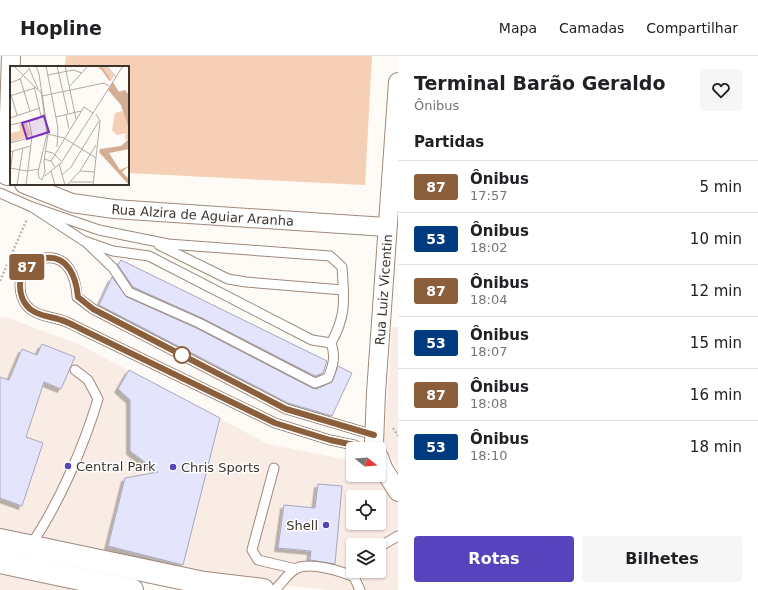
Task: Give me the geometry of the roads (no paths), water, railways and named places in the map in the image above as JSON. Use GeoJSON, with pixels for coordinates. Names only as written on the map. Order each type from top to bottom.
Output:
{"type":"FeatureCollection","features":[{"type":"Feature","properties":{"kind":"main road"},"geometry":{"type":"LineString","coordinates":[[0,540],[204,583],[263,590]]}},
{"type":"Feature","properties":{"kind":"main road"},"geometry":{"type":"LineString","coordinates":[[0,562],[132,590]]}},
{"type":"Feature","properties":{"kind":"street"},"geometry":{"type":"LineString","coordinates":[[11,56],[11,66]]}},
{"type":"Feature","properties":{"kind":"street"},"geometry":{"type":"LineString","coordinates":[[6,176],[10,80]]}},
{"type":"Feature","properties":{"kind":"street","name":"Rua Luiz Vicentin"},"geometry":{"type":"LineString","coordinates":[[378,442],[386,227],[398,82]]}},
{"type":"Feature","properties":{"kind":"street","name":"Rua Alzira de Aguiar Aranha"},"geometry":{"type":"LineString","coordinates":[[27,185],[72,203],[114,209],[386,227]]}},
{"type":"Feature","properties":{"kind":"street"},"geometry":{"type":"LineString","coordinates":[[386,468],[398,492]]}},
{"type":"Feature","properties":{"kind":"lane"},"geometry":{"type":"LineString","coordinates":[[0,193],[32,207],[99,230],[168,244],[330,256],[342,267],[344,309],[337,331],[331,343],[335,353],[332,369],[328,378],[315,383],[199,323],[129,292],[113,268],[84,241],[32,207]]}},
{"type":"Feature","properties":{"kind":"lane"},"geometry":{"type":"LineString","coordinates":[[149,240],[228,279],[246,282],[343,290]]}},
{"type":"Feature","properties":{"kind":"lane"},"geometry":{"type":"LineString","coordinates":[[84,241],[113,251],[149,256],[312,340],[331,343]]}},
{"type":"Feature","properties":{"kind":"lane"},"geometry":{"type":"LineString","coordinates":[[346,443],[330,440],[275,423],[81,329],[61,320],[42,316],[29,308],[21,298],[19,283],[24,269],[36,259],[50,257],[62,260],[71,270],[77,283],[78,297],[93,309],[286,409],[357,442]]}},
{"type":"Feature","properties":{"kind":"lane"},"geometry":{"type":"LineString","coordinates":[[30,546],[44,526],[89,430],[98,399],[88,380],[76,370]]}},
{"type":"Feature","properties":{"kind":"lane"},"geometry":{"type":"LineString","coordinates":[[274,468],[252,550],[258,560],[296,569]]}},
{"type":"Feature","properties":{"kind":"lane"},"geometry":{"type":"LineString","coordinates":[[386,544],[398,536]]}},
{"type":"Feature","properties":{"kind":"lane"},"geometry":{"type":"LineString","coordinates":[[275,590],[296,569],[305,566],[346,572]]}},
{"type":"Feature","properties":{"kind":"lane"},"geometry":{"type":"LineString","coordinates":[[357,578],[360,590]]}},
{"type":"Feature","properties":{"kind":"place","name":"Central Park"},"geometry":{"type":"Point","coordinates":[68,466]}},
{"type":"Feature","properties":{"kind":"place","name":"Chris Sports"},"geometry":{"type":"Point","coordinates":[173,467]}},
{"type":"Feature","properties":{"kind":"place","name":"Shell"},"geometry":{"type":"Point","coordinates":[326,525]}}]}
